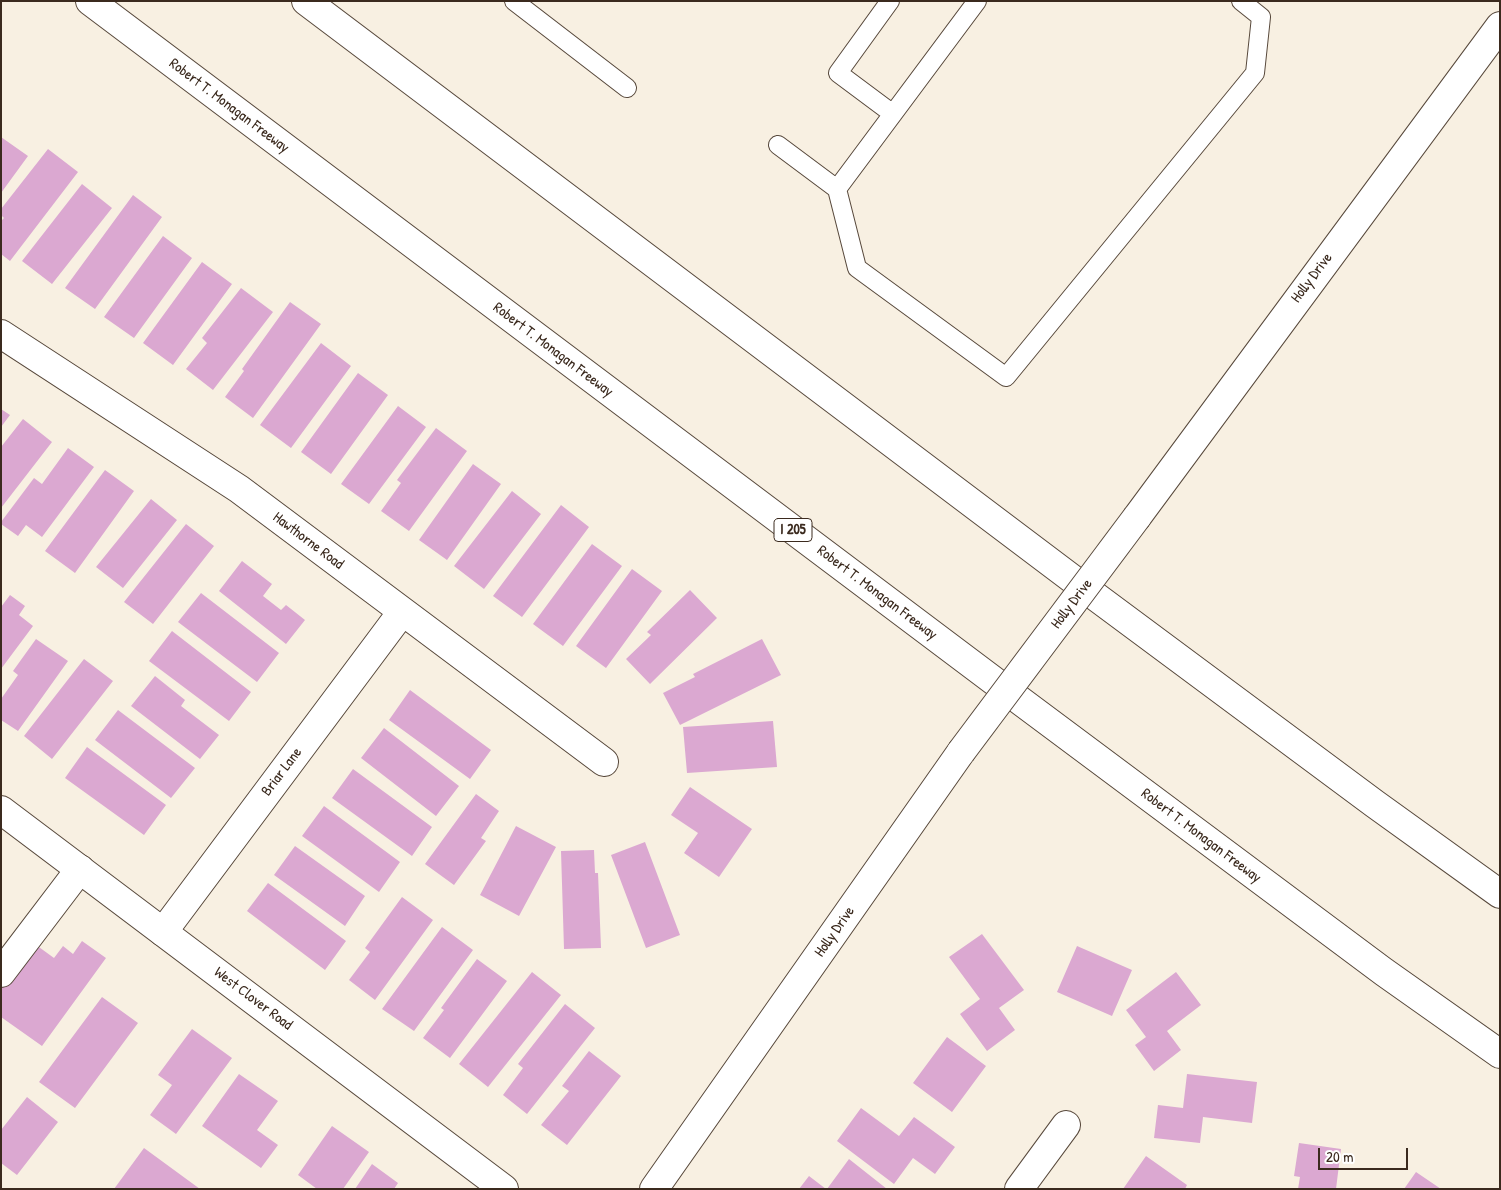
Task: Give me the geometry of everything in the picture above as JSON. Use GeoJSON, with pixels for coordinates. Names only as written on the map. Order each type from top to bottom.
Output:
{"type":"FeatureCollection","features":[{"type":"Feature","properties":{"kind":"main road","name":"Robert T. Monagan Freeway"},"geometry":{"type":"LineString","coordinates":[[90,1],[1022,702],[1384,972],[1500,1054]]}},
{"type":"Feature","properties":{"kind":"main road"},"geometry":{"type":"LineString","coordinates":[[306,1],[1099,599],[1375,804],[1500,894]]}},
{"type":"Feature","properties":{"kind":"main road","name":"Holly Drive"},"geometry":{"type":"LineString","coordinates":[[654,1189],[961,752],[1500,26]]}},
{"type":"Feature","properties":{"kind":"main road","name":"Hawthorne Road"},"geometry":{"type":"LineString","coordinates":[[1,334],[239,489],[604,762]]}},
{"type":"Feature","properties":{"kind":"main road","name":"Briar Lane"},"geometry":{"type":"LineString","coordinates":[[163,932],[402,612]]}},
{"type":"Feature","properties":{"kind":"main road","name":"West Clover Road"},"geometry":{"type":"LineString","coordinates":[[1,810],[504,1189]]}},
{"type":"Feature","properties":{"kind":"main road"},"geometry":{"type":"LineString","coordinates":[[1,973],[80,869]]}},
{"type":"Feature","properties":{"kind":"main road"},"geometry":{"type":"LineString","coordinates":[[1019,1189],[1066,1125]]}},
{"type":"Feature","properties":{"kind":"lane"},"geometry":{"type":"LineString","coordinates":[[514,1],[627,88]]}},
{"type":"Feature","properties":{"kind":"lane"},"geometry":{"type":"LineString","coordinates":[[890,1],[838,73],[893,114]]}},
{"type":"Feature","properties":{"kind":"lane"},"geometry":{"type":"LineString","coordinates":[[837,190],[977,1]]}},
{"type":"Feature","properties":{"kind":"lane"},"geometry":{"type":"LineString","coordinates":[[778,145],[837,190],[857,268],[1006,377],[1255,73],[1261,17],[1241,1]]}},
{"type":"Feature","properties":{"kind":"building"},"geometry":{"type":"Polygon","coordinates":[[[1,137],[28,156],[1,193],[1,137]]]}},
{"type":"Feature","properties":{"kind":"building"},"geometry":{"type":"Polygon","coordinates":[[[48,149],[78,172],[10,261],[1,254],[1,221],[4,218],[1,215],[1,209],[48,149]]]}},
{"type":"Feature","properties":{"kind":"building"},"geometry":{"type":"Polygon","coordinates":[[[82,184],[112,208],[52,284],[22,261],[82,184]]]}},
{"type":"Feature","properties":{"kind":"building"},"geometry":{"type":"Polygon","coordinates":[[[133,195],[162,217],[95,309],[65,288],[133,195]]]}},
{"type":"Feature","properties":{"kind":"building"},"geometry":{"type":"Polygon","coordinates":[[[163,236],[192,258],[134,338],[104,317],[163,236]]]}},
{"type":"Feature","properties":{"kind":"building"},"geometry":{"type":"Polygon","coordinates":[[[202,262],[232,284],[173,365],[143,343],[202,262]]]}},
{"type":"Feature","properties":{"kind":"building"},"geometry":{"type":"Polygon","coordinates":[[[241,288],[273,312],[213,390],[186,369],[207,343],[202,338],[241,288]]]}},
{"type":"Feature","properties":{"kind":"building"},"geometry":{"type":"Polygon","coordinates":[[[290,302],[321,324],[253,418],[225,397],[244,371],[242,369],[290,302]]]}},
{"type":"Feature","properties":{"kind":"building"},"geometry":{"type":"Polygon","coordinates":[[[321,343],[351,366],[291,448],[260,425],[321,343]]]}},
{"type":"Feature","properties":{"kind":"building"},"geometry":{"type":"Polygon","coordinates":[[[358,373],[388,395],[331,474],[301,452],[358,373]]]}},
{"type":"Feature","properties":{"kind":"building"},"geometry":{"type":"Polygon","coordinates":[[[398,406],[426,427],[369,504],[341,484],[398,406]]]}},
{"type":"Feature","properties":{"kind":"building"},"geometry":{"type":"Polygon","coordinates":[[[1,409],[10,415],[1,427],[1,409]]]}},
{"type":"Feature","properties":{"kind":"building"},"geometry":{"type":"Polygon","coordinates":[[[23,419],[52,442],[1,508],[1,447],[23,419]]]}},
{"type":"Feature","properties":{"kind":"building"},"geometry":{"type":"Polygon","coordinates":[[[436,428],[467,451],[409,531],[381,511],[401,483],[397,480],[436,428]]]}},
{"type":"Feature","properties":{"kind":"building"},"geometry":{"type":"Polygon","coordinates":[[[68,448],[94,467],[42,537],[26,525],[18,536],[1,524],[34,478],[42,484],[68,448]]]}},
{"type":"Feature","properties":{"kind":"building"},"geometry":{"type":"Polygon","coordinates":[[[473,464],[501,484],[447,560],[419,540],[473,464]]]}},
{"type":"Feature","properties":{"kind":"building"},"geometry":{"type":"Polygon","coordinates":[[[105,470],[134,491],[75,573],[45,551],[105,470]]]}},
{"type":"Feature","properties":{"kind":"building"},"geometry":{"type":"Polygon","coordinates":[[[512,491],[541,514],[484,589],[454,566],[512,491]]]}},
{"type":"Feature","properties":{"kind":"building"},"geometry":{"type":"Polygon","coordinates":[[[151,499],[177,520],[123,588],[96,567],[151,499]]]}},
{"type":"Feature","properties":{"kind":"building"},"geometry":{"type":"Polygon","coordinates":[[[561,505],[589,527],[522,617],[493,596],[561,505]]]}},
{"type":"Feature","properties":{"kind":"building"},"geometry":{"type":"Polygon","coordinates":[[[186,524],[214,546],[153,624],[124,602],[186,524]]]}},
{"type":"Feature","properties":{"kind":"building"},"geometry":{"type":"Polygon","coordinates":[[[592,544],[622,566],[563,646],[533,624],[592,544]]]}},
{"type":"Feature","properties":{"kind":"building"},"geometry":{"type":"Polygon","coordinates":[[[242,561],[272,584],[263,596],[281,610],[286,605],[305,620],[286,644],[219,591],[242,561]]]}},
{"type":"Feature","properties":{"kind":"building"},"geometry":{"type":"Polygon","coordinates":[[[632,569],[662,591],[606,668],[576,646],[632,569]]]}},
{"type":"Feature","properties":{"kind":"building"},"geometry":{"type":"Polygon","coordinates":[[[690,590],[717,618],[650,684],[626,659],[651,635],[647,632],[690,590]]]}},
{"type":"Feature","properties":{"kind":"building"},"geometry":{"type":"Polygon","coordinates":[[[201,593],[279,653],[257,682],[178,622],[201,593]]]}},
{"type":"Feature","properties":{"kind":"building"},"geometry":{"type":"Polygon","coordinates":[[[10,595],[25,606],[19,615],[33,626],[1,669],[1,607],[10,595]]]}},
{"type":"Feature","properties":{"kind":"building"},"geometry":{"type":"Polygon","coordinates":[[[172,631],[251,692],[229,721],[149,661],[172,631]]]}},
{"type":"Feature","properties":{"kind":"building"},"geometry":{"type":"Polygon","coordinates":[[[36,639],[68,661],[18,731],[1,720],[1,699],[18,675],[13,671],[36,639]]]}},
{"type":"Feature","properties":{"kind":"building"},"geometry":{"type":"Polygon","coordinates":[[[762,639],[781,675],[680,725],[663,693],[695,677],[693,674],[762,639]]]}},
{"type":"Feature","properties":{"kind":"building"},"geometry":{"type":"Polygon","coordinates":[[[84,659],[113,681],[52,759],[24,736],[84,659]]]}},
{"type":"Feature","properties":{"kind":"building"},"geometry":{"type":"Polygon","coordinates":[[[155,676],[185,700],[181,706],[219,735],[200,759],[131,706],[155,676]]]}},
{"type":"Feature","properties":{"kind":"building"},"geometry":{"type":"Polygon","coordinates":[[[410,690],[491,750],[470,779],[389,720],[410,690]]]}},
{"type":"Feature","properties":{"kind":"building"},"geometry":{"type":"Polygon","coordinates":[[[118,710],[195,768],[171,798],[95,740],[118,710]]]}},
{"type":"Feature","properties":{"kind":"building"},"geometry":{"type":"Polygon","coordinates":[[[773,721],[777,767],[687,773],[683,727],[773,721]]]}},
{"type":"Feature","properties":{"kind":"building"},"geometry":{"type":"Polygon","coordinates":[[[384,728],[459,786],[436,816],[361,758],[384,728]]]}},
{"type":"Feature","properties":{"kind":"building"},"geometry":{"type":"Polygon","coordinates":[[[87,747],[166,805],[144,835],[65,778],[87,747]]]}},
{"type":"Feature","properties":{"kind":"building"},"geometry":{"type":"Polygon","coordinates":[[[353,769],[432,827],[412,856],[332,798],[353,769]]]}},
{"type":"Feature","properties":{"kind":"building"},"geometry":{"type":"Polygon","coordinates":[[[690,787],[752,829],[719,877],[684,853],[698,833],[671,815],[690,787]]]}},
{"type":"Feature","properties":{"kind":"building"},"geometry":{"type":"Polygon","coordinates":[[[476,794],[499,811],[481,838],[486,841],[454,885],[425,864],[476,794]]]}},
{"type":"Feature","properties":{"kind":"building"},"geometry":{"type":"Polygon","coordinates":[[[324,806],[400,862],[379,892],[302,836],[324,806]]]}},
{"type":"Feature","properties":{"kind":"building"},"geometry":{"type":"Polygon","coordinates":[[[516,826],[556,847],[519,916],[480,895],[516,826]]]}},
{"type":"Feature","properties":{"kind":"building"},"geometry":{"type":"Polygon","coordinates":[[[645,842],[680,935],[646,948],[611,855],[645,842]]]}},
{"type":"Feature","properties":{"kind":"building"},"geometry":{"type":"Polygon","coordinates":[[[295,846],[365,896],[345,926],[274,875],[295,846]]]}},
{"type":"Feature","properties":{"kind":"building"},"geometry":{"type":"Polygon","coordinates":[[[594,850],[595,873],[598,873],[601,948],[564,949],[561,851],[594,850]]]}},
{"type":"Feature","properties":{"kind":"building"},"geometry":{"type":"Polygon","coordinates":[[[268,883],[346,941],[325,970],[247,911],[268,883]]]}},
{"type":"Feature","properties":{"kind":"building"},"geometry":{"type":"Polygon","coordinates":[[[402,897],[433,920],[375,1000],[349,980],[370,952],[365,948],[402,897]]]}},
{"type":"Feature","properties":{"kind":"building"},"geometry":{"type":"Polygon","coordinates":[[[442,927],[473,950],[414,1031],[382,1009],[442,927]]]}},
{"type":"Feature","properties":{"kind":"building"},"geometry":{"type":"Polygon","coordinates":[[[982,934],[1024,990],[999,1008],[1015,1030],[987,1051],[960,1014],[980,999],[949,957],[982,934]]]}},
{"type":"Feature","properties":{"kind":"building"},"geometry":{"type":"Polygon","coordinates":[[[82,941],[106,958],[42,1046],[1,1017],[1,984],[32,942],[54,958],[63,946],[73,954],[82,941]]]}},
{"type":"Feature","properties":{"kind":"building"},"geometry":{"type":"Polygon","coordinates":[[[1077,946],[1132,970],[1112,1016],[1057,992],[1077,946]]]}},
{"type":"Feature","properties":{"kind":"building"},"geometry":{"type":"Polygon","coordinates":[[[477,959],[507,981],[450,1058],[423,1038],[444,1010],[441,1008],[477,959]]]}},
{"type":"Feature","properties":{"kind":"building"},"geometry":{"type":"Polygon","coordinates":[[[532,972],[561,995],[488,1087],[459,1064],[532,972]]]}},
{"type":"Feature","properties":{"kind":"building"},"geometry":{"type":"Polygon","coordinates":[[[1176,972],[1201,1005],[1167,1031],[1181,1050],[1154,1071],[1135,1045],[1146,1037],[1126,1010],[1176,972]]]}},
{"type":"Feature","properties":{"kind":"building"},"geometry":{"type":"Polygon","coordinates":[[[102,997],[138,1023],[75,1108],[39,1082],[102,997]]]}},
{"type":"Feature","properties":{"kind":"building"},"geometry":{"type":"Polygon","coordinates":[[[565,1004],[595,1028],[527,1114],[503,1095],[523,1068],[518,1064],[565,1004]]]}},
{"type":"Feature","properties":{"kind":"building"},"geometry":{"type":"Polygon","coordinates":[[[192,1029],[232,1058],[176,1134],[150,1115],[172,1085],[158,1075],[192,1029]]]}},
{"type":"Feature","properties":{"kind":"building"},"geometry":{"type":"Polygon","coordinates":[[[947,1037],[986,1066],[952,1112],[913,1083],[947,1037]]]}},
{"type":"Feature","properties":{"kind":"building"},"geometry":{"type":"Polygon","coordinates":[[[589,1051],[621,1076],[567,1145],[541,1125],[569,1091],[562,1086],[589,1051]]]}},
{"type":"Feature","properties":{"kind":"building"},"geometry":{"type":"Polygon","coordinates":[[[239,1074],[278,1101],[257,1130],[278,1145],[261,1168],[202,1126],[239,1074]]]}},
{"type":"Feature","properties":{"kind":"building"},"geometry":{"type":"Polygon","coordinates":[[[1187,1074],[1257,1082],[1252,1123],[1203,1117],[1200,1143],[1154,1138],[1158,1105],[1183,1108],[1187,1074]]]}},
{"type":"Feature","properties":{"kind":"building"},"geometry":{"type":"Polygon","coordinates":[[[27,1097],[58,1122],[17,1175],[1,1163],[1,1130],[27,1097]]]}},
{"type":"Feature","properties":{"kind":"building"},"geometry":{"type":"Polygon","coordinates":[[[861,1108],[899,1136],[914,1117],[955,1147],[935,1174],[913,1158],[894,1184],[837,1141],[861,1108]]]}},
{"type":"Feature","properties":{"kind":"building"},"geometry":{"type":"Polygon","coordinates":[[[332,1126],[369,1152],[343,1189],[317,1189],[298,1175],[332,1126]]]}},
{"type":"Feature","properties":{"kind":"building"},"geometry":{"type":"Polygon","coordinates":[[[1299,1143],[1341,1149],[1336,1189],[1298,1189],[1300,1177],[1294,1176],[1299,1143]]]}},
{"type":"Feature","properties":{"kind":"building"},"geometry":{"type":"Polygon","coordinates":[[[144,1148],[200,1189],[114,1189],[144,1148]]]}},
{"type":"Feature","properties":{"kind":"building"},"geometry":{"type":"Polygon","coordinates":[[[1146,1156],[1187,1185],[1185,1189],[1123,1189],[1146,1156]]]}},
{"type":"Feature","properties":{"kind":"building"},"geometry":{"type":"Polygon","coordinates":[[[849,1159],[887,1189],[827,1189],[849,1159]]]}},
{"type":"Feature","properties":{"kind":"building"},"geometry":{"type":"Polygon","coordinates":[[[372,1164],[398,1183],[394,1189],[355,1189],[372,1164]]]}},
{"type":"Feature","properties":{"kind":"building"},"geometry":{"type":"Polygon","coordinates":[[[1416,1172],[1441,1189],[1404,1189],[1416,1172]]]}},
{"type":"Feature","properties":{"kind":"building"},"geometry":{"type":"Polygon","coordinates":[[[809,1176],[826,1189],[799,1189],[809,1176]]]}}]}
